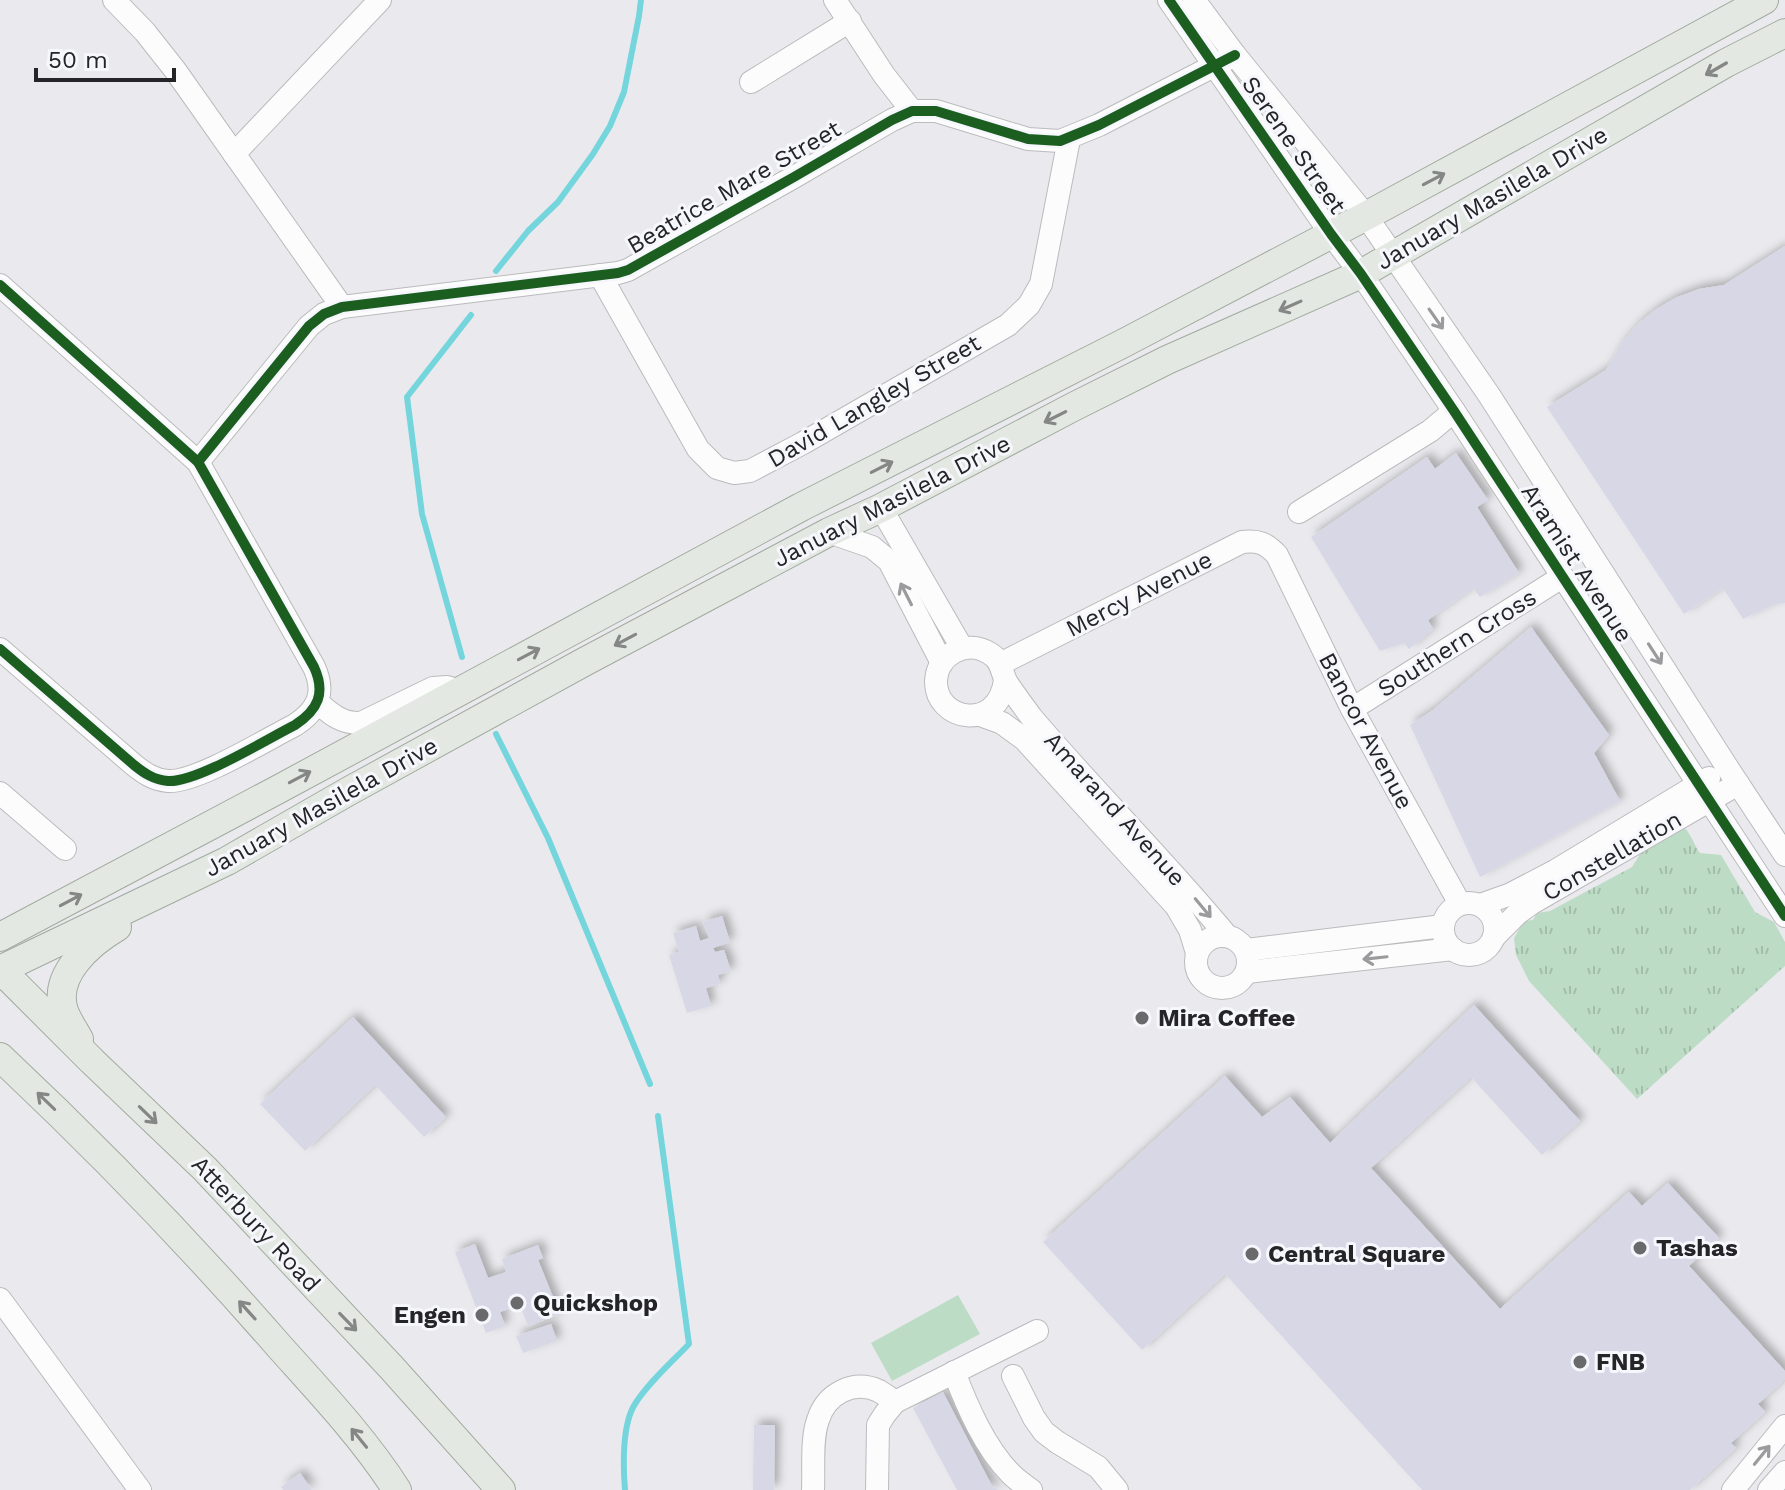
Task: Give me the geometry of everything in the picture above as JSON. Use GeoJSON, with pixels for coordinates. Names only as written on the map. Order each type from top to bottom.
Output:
{"type":"FeatureCollection","features":[{"type":"Feature","properties":{"kind":"main road","name":"January Masilela Drive"},"geometry":{"type":"LineString","coordinates":[[0,937],[801,507],[1366,216],[1764,0]]}},
{"type":"Feature","properties":{"kind":"main road","name":"January Masilela Drive"},"geometry":{"type":"LineString","coordinates":[[0,970],[227,861],[557,677],[829,532],[1167,360],[1361,274],[1726,63],[1785,33]]}},
{"type":"Feature","properties":{"kind":"main road"},"geometry":{"type":"LineString","coordinates":[[585,624],[635,611],[667,597],[857,499],[868,499],[881,508]]}},
{"type":"Feature","properties":{"kind":"main road"},"geometry":{"type":"LineString","coordinates":[[92,1061],[65,1012],[62,988],[67,976],[92,945],[108,933],[227,861]]}},
{"type":"Feature","properties":{"kind":"main road","name":"Atterbury Road"},"geometry":{"type":"LineString","coordinates":[[0,970],[205,1169],[391,1367],[501,1490]]}},
{"type":"Feature","properties":{"kind":"main road"},"geometry":{"type":"LineString","coordinates":[[0,1057],[121,1175],[244,1306],[358,1435],[397,1490]]}},
{"type":"Feature","properties":{"kind":"street"},"geometry":{"type":"LineString","coordinates":[[114,0],[175,70],[342,307]]}},
{"type":"Feature","properties":{"kind":"street"},"geometry":{"type":"LineString","coordinates":[[234,154],[380,0]]}},
{"type":"Feature","properties":{"kind":"street"},"geometry":{"type":"LineString","coordinates":[[835,0],[884,75],[912,111],[936,111],[1028,139],[1049,142],[1069,139],[1225,60]]}},
{"type":"Feature","properties":{"kind":"street","name":"Serene Street"},"geometry":{"type":"LineString","coordinates":[[1169,0],[1366,216],[1392,255]]}},
{"type":"Feature","properties":{"kind":"street","name":"Serene Street"},"geometry":{"type":"LineString","coordinates":[[1194,0],[1225,60],[1331,234]]}},
{"type":"Feature","properties":{"kind":"street"},"geometry":{"type":"LineString","coordinates":[[751,82],[850,21]]}},
{"type":"Feature","properties":{"kind":"street","name":"Beatrice Mare Street"},"geometry":{"type":"LineString","coordinates":[[198,462],[309,326],[324,314],[342,307],[628,270],[912,111]]}},
{"type":"Feature","properties":{"kind":"street","name":"David Langley Street"},"geometry":{"type":"LineString","coordinates":[[600,275],[698,449],[717,468],[734,473],[750,471],[996,333],[1020,315],[1035,296],[1044,271],[1069,139]]}},
{"type":"Feature","properties":{"kind":"street","name":"Aramist Avenue"},"geometry":{"type":"LineString","coordinates":[[1331,234],[1454,411],[1785,916]]}},
{"type":"Feature","properties":{"kind":"street","name":"Aramist Avenue"},"geometry":{"type":"LineString","coordinates":[[1392,255],[1489,395],[1785,855]]}},
{"type":"Feature","properties":{"kind":"street"},"geometry":{"type":"LineString","coordinates":[[0,285],[198,462],[314,667],[319,682],[318,703],[295,725],[219,764],[188,779],[165,781],[143,772],[0,649]]}},
{"type":"Feature","properties":{"kind":"street"},"geometry":{"type":"LineString","coordinates":[[1299,512],[1430,431],[1454,411]]}},
{"type":"Feature","properties":{"kind":"street"},"geometry":{"type":"LineString","coordinates":[[881,508],[962,648]]}},
{"type":"Feature","properties":{"kind":"street"},"geometry":{"type":"LineString","coordinates":[[829,532],[872,547],[889,561],[942,663]]}},
{"type":"Feature","properties":{"kind":"street","name":"Mercy Avenue"},"geometry":{"type":"LineString","coordinates":[[1003,672],[1242,542],[1254,540],[1277,555]]}},
{"type":"Feature","properties":{"kind":"street","name":"Bancor Avenue"},"geometry":{"type":"LineString","coordinates":[[1277,555],[1352,709],[1470,904]]}},
{"type":"Feature","properties":{"kind":"street","name":"Southern Cross"},"geometry":{"type":"LineString","coordinates":[[1352,709],[1562,577]]}},
{"type":"Feature","properties":{"kind":"street"},"geometry":{"type":"LineString","coordinates":[[962,648],[988,652],[995,657],[1003,672],[1003,692],[998,702],[980,715],[969,716],[949,708],[937,691],[936,681],[942,663],[947,656],[962,648]]}},
{"type":"Feature","properties":{"kind":"street","name":"Amarand Avenue"},"geometry":{"type":"LineString","coordinates":[[1003,672],[1031,716],[1227,936]]}},
{"type":"Feature","properties":{"kind":"street"},"geometry":{"type":"LineString","coordinates":[[318,703],[338,719],[361,723],[433,688],[447,687],[460,691]]}},
{"type":"Feature","properties":{"kind":"street","name":"Amarand Avenue"},"geometry":{"type":"LineString","coordinates":[[980,715],[1002,723],[1024,739],[1176,906],[1190,930],[1197,953]]}},
{"type":"Feature","properties":{"kind":"street","name":"Constellation"},"geometry":{"type":"LineString","coordinates":[[1470,904],[1511,894],[1732,776]]}},
{"type":"Feature","properties":{"kind":"street","name":"Constellation"},"geometry":{"type":"LineString","coordinates":[[1494,937],[1532,903],[1703,792]]}},
{"type":"Feature","properties":{"kind":"street"},"geometry":{"type":"LineString","coordinates":[[0,793],[65,849]]}},
{"type":"Feature","properties":{"kind":"street"},"geometry":{"type":"LineString","coordinates":[[1246,961],[1453,949],[1468,954],[1477,953],[1485,950],[1494,937],[1494,921],[1490,914],[1470,904],[1449,913],[1443,926],[1447,942],[1453,949]]}},
{"type":"Feature","properties":{"kind":"street"},"geometry":{"type":"LineString","coordinates":[[1246,961],[1443,926]]}},
{"type":"Feature","properties":{"kind":"street"},"geometry":{"type":"LineString","coordinates":[[1227,936],[1241,943],[1246,961],[1238,984],[1216,988],[1203,980],[1196,967],[1197,953],[1212,937],[1227,936]]}},
{"type":"Feature","properties":{"kind":"street"},"geometry":{"type":"LineString","coordinates":[[0,1299],[140,1490]]}},
{"type":"Feature","properties":{"kind":"street"},"geometry":{"type":"LineString","coordinates":[[877,1490],[878,1425],[895,1402],[1037,1331]]}},
{"type":"Feature","properties":{"kind":"street"},"geometry":{"type":"LineString","coordinates":[[954,1372],[966,1404],[987,1442],[1009,1472],[1031,1490]]}},
{"type":"Feature","properties":{"kind":"street"},"geometry":{"type":"LineString","coordinates":[[1013,1376],[1044,1432],[1098,1467],[1117,1490]]}},
{"type":"Feature","properties":{"kind":"street"},"geometry":{"type":"LineString","coordinates":[[813,1490],[816,1428],[822,1410],[830,1400],[843,1390],[863,1387],[880,1391],[895,1402]]}},
{"type":"Feature","properties":{"kind":"street"},"geometry":{"type":"LineString","coordinates":[[1733,1490],[1785,1426]]}},
{"type":"Feature","properties":{"kind":"street"},"geometry":{"type":"LineString","coordinates":[[1769,1490],[1785,1472]]}},
{"type":"Feature","properties":{"kind":"green space"},"geometry":{"type":"Polygon","coordinates":[[[1685,828],[1700,853],[1721,855],[1755,912],[1774,922],[1785,942],[1785,966],[1637,1099],[1529,981],[1516,955],[1514,938],[1524,921],[1533,920],[1537,913],[1550,911],[1632,867],[1644,848],[1685,828]]]}},
{"type":"Feature","properties":{"kind":"green space"},"geometry":{"type":"Polygon","coordinates":[[[958,1295],[980,1334],[892,1381],[871,1343],[958,1295]]]}},
{"type":"Feature","properties":{"kind":"building"},"geometry":{"type":"Polygon","coordinates":[[[1785,246],[1785,603],[1773,605],[1743,619],[1723,588],[1684,614],[1547,407],[1606,370],[1622,343],[1655,310],[1699,289],[1724,285],[1785,246]]]}},
{"type":"Feature","properties":{"kind":"building"},"geometry":{"type":"Polygon","coordinates":[[[1456,453],[1488,500],[1477,507],[1519,573],[1480,597],[1473,588],[1428,620],[1433,629],[1409,649],[1404,643],[1380,651],[1311,537],[1427,457],[1435,469],[1456,453]]]}},
{"type":"Feature","properties":{"kind":"building"},"geometry":{"type":"Polygon","coordinates":[[[1531,627],[1609,735],[1594,753],[1620,801],[1480,877],[1410,725],[1433,710],[1531,627]]]}},
{"type":"Feature","properties":{"kind":"building"},"geometry":{"type":"Polygon","coordinates":[[[722,916],[730,942],[713,948],[715,952],[724,950],[731,971],[718,975],[720,984],[706,988],[711,1006],[687,1013],[669,955],[679,952],[673,933],[696,926],[700,941],[709,938],[703,922],[722,916]]]}},
{"type":"Feature","properties":{"kind":"building","name":"Central Square"},"geometry":{"type":"Polygon","coordinates":[[[1474,1005],[1580,1121],[1542,1155],[1471,1077],[1371,1168],[1500,1309],[1629,1192],[1642,1206],[1668,1183],[1719,1238],[1689,1266],[1785,1371],[1785,1379],[1758,1404],[1765,1412],[1731,1443],[1736,1448],[1690,1490],[1422,1490],[1225,1274],[1142,1350],[1043,1242],[1225,1076],[1262,1117],[1290,1097],[1330,1143],[1474,1005]]]}},
{"type":"Feature","properties":{"kind":"building"},"geometry":{"type":"Polygon","coordinates":[[[353,1017],[446,1117],[424,1137],[375,1085],[305,1151],[260,1104],[353,1017]]]}},
{"type":"Feature","properties":{"kind":"building"},"geometry":{"type":"Polygon","coordinates":[[[475,1244],[488,1278],[506,1272],[502,1259],[538,1245],[543,1258],[538,1260],[560,1314],[528,1326],[520,1305],[500,1312],[505,1326],[486,1333],[455,1252],[475,1244]]]}},
{"type":"Feature","properties":{"kind":"building"},"geometry":{"type":"Polygon","coordinates":[[[551,1324],[557,1341],[523,1353],[516,1336],[551,1324]]]}},
{"type":"Feature","properties":{"kind":"building"},"geometry":{"type":"Polygon","coordinates":[[[943,1392],[992,1486],[999,1490],[957,1490],[913,1408],[943,1392]]]}},
{"type":"Feature","properties":{"kind":"building"},"geometry":{"type":"Polygon","coordinates":[[[754,1425],[775,1425],[774,1490],[753,1490],[754,1425]]]}},
{"type":"Feature","properties":{"kind":"building"},"geometry":{"type":"Polygon","coordinates":[[[300,1473],[312,1490],[283,1490],[281,1487],[300,1473]]]}},
{"type":"Feature","properties":{"kind":"waterway"},"geometry":{"type":"LineString","coordinates":[[496,271],[528,231],[558,202],[610,126],[624,92],[641,0]]}},
{"type":"Feature","properties":{"kind":"waterway"},"geometry":{"type":"LineString","coordinates":[[462,657],[422,514],[407,397],[471,315]]}},
{"type":"Feature","properties":{"kind":"waterway"},"geometry":{"type":"LineString","coordinates":[[496,734],[548,838],[650,1084]]}},
{"type":"Feature","properties":{"kind":"waterway"},"geometry":{"type":"LineString","coordinates":[[625,1490],[624,1446],[631,1412],[647,1388],[689,1344],[658,1116]]}},
{"type":"Feature","properties":{"kind":"cycle path"},"geometry":{"type":"LineString","coordinates":[[1169,0],[1454,411],[1785,916]]}},
{"type":"Feature","properties":{"kind":"cycle path"},"geometry":{"type":"LineString","coordinates":[[198,462],[309,326],[324,314],[342,307],[618,273],[912,111],[936,111],[1028,139],[1060,141],[1099,125],[1235,55]]}},
{"type":"Feature","properties":{"kind":"cycle path"},"geometry":{"type":"LineString","coordinates":[[0,285],[198,462],[314,667],[318,676],[318,700],[295,725],[213,768],[168,781],[150,776],[134,765],[0,649]]}},
{"type":"Feature","properties":{"kind":"place","name":"Mira Coffee"},"geometry":{"type":"Point","coordinates":[1142,1018]}},
{"type":"Feature","properties":{"kind":"place","name":"Tashas"},"geometry":{"type":"Point","coordinates":[1640,1248]}},
{"type":"Feature","properties":{"kind":"place","name":"Central Square"},"geometry":{"type":"Point","coordinates":[1252,1254]}},
{"type":"Feature","properties":{"kind":"place","name":"Quickshop"},"geometry":{"type":"Point","coordinates":[517,1303]}},
{"type":"Feature","properties":{"kind":"place","name":"Engen"},"geometry":{"type":"Point","coordinates":[482,1315]}},
{"type":"Feature","properties":{"kind":"place","name":"FNB"},"geometry":{"type":"Point","coordinates":[1580,1362]}}]}
